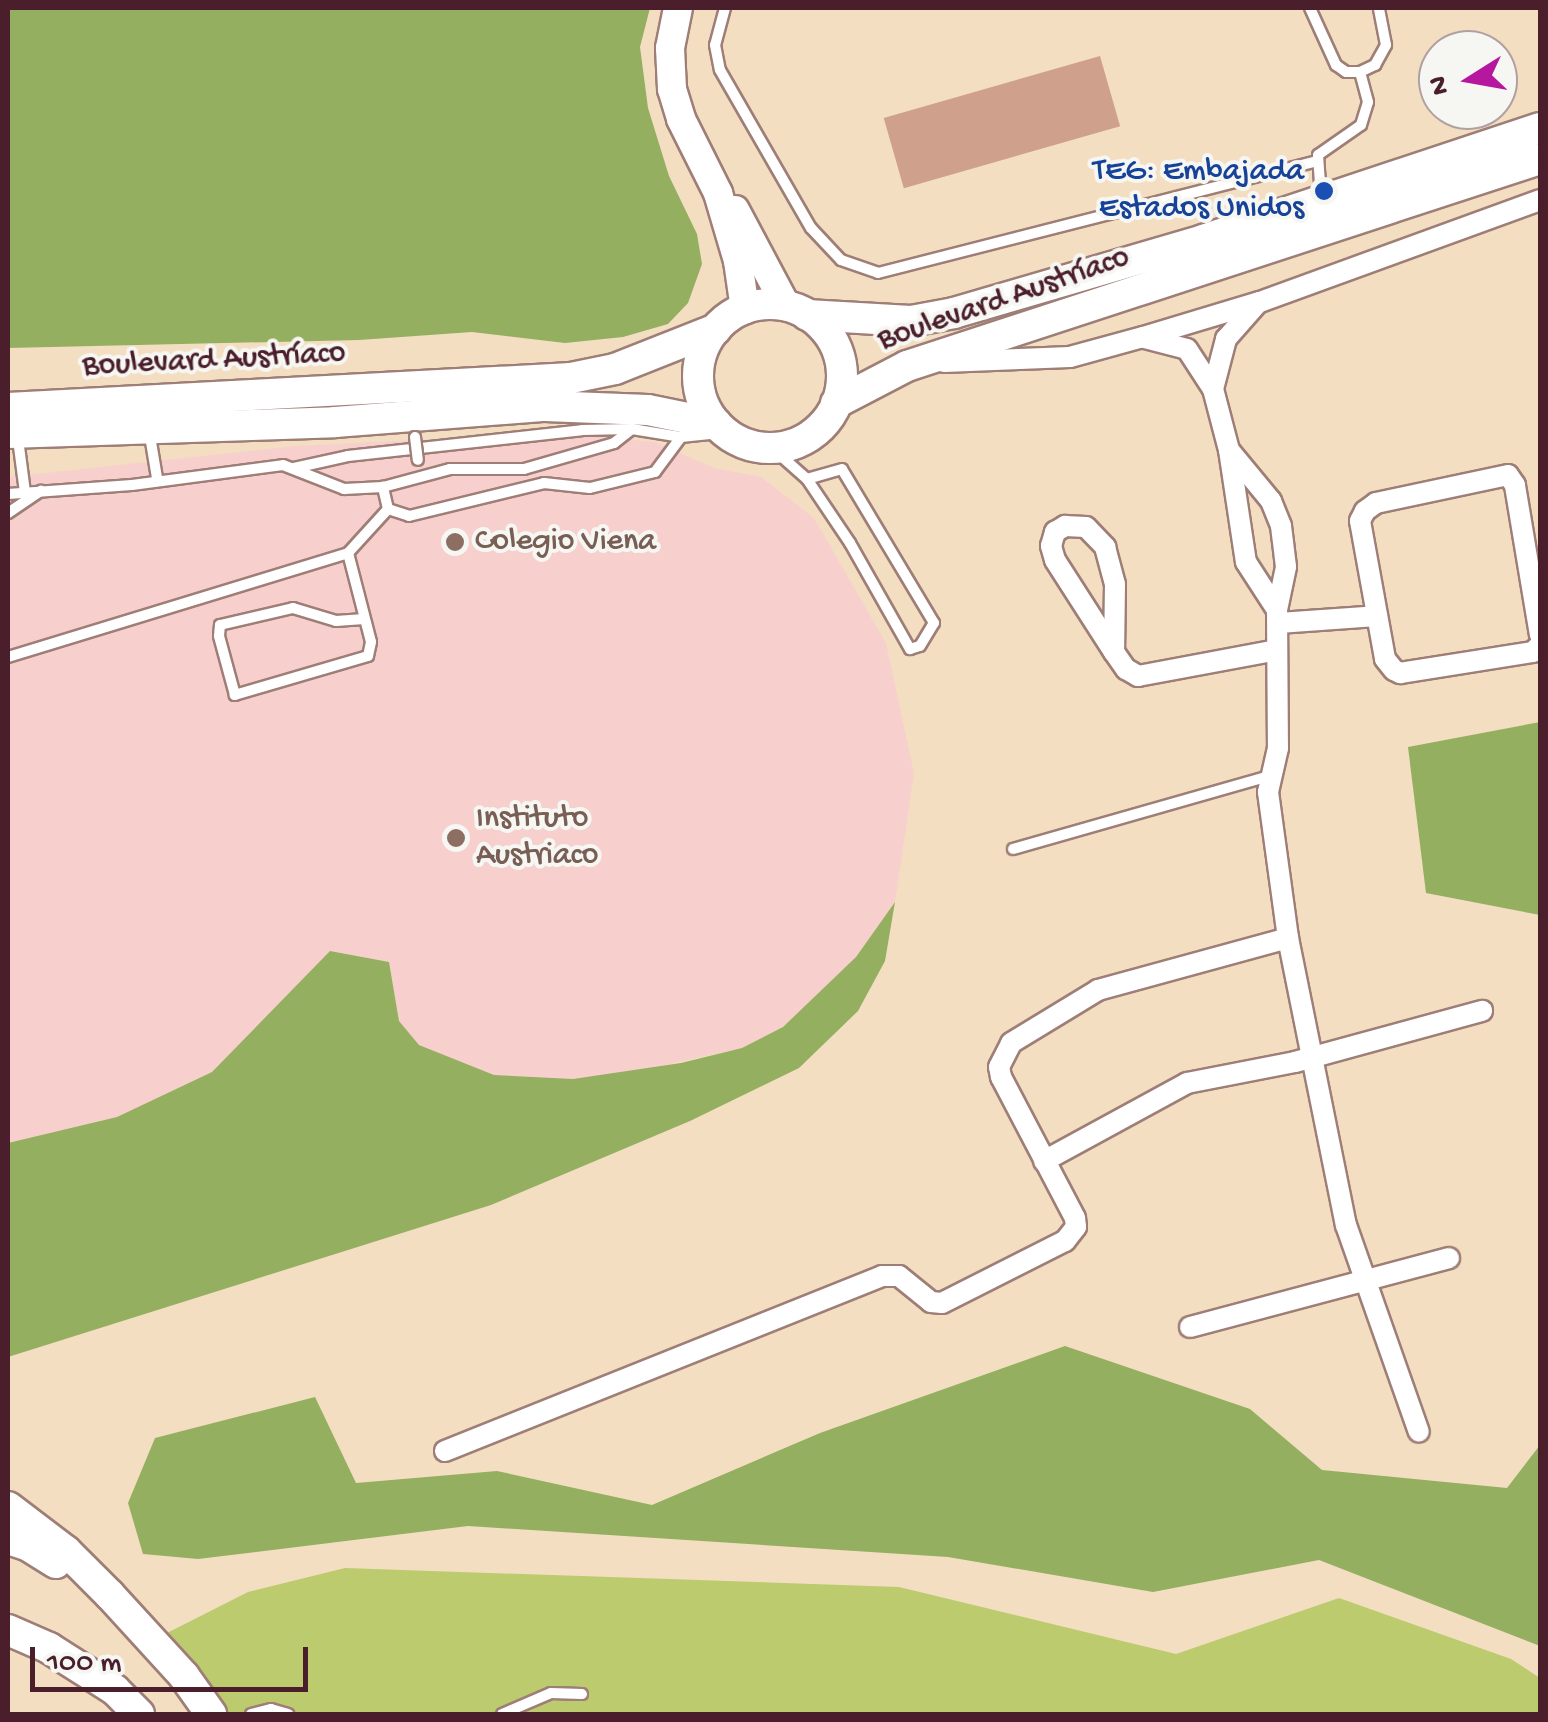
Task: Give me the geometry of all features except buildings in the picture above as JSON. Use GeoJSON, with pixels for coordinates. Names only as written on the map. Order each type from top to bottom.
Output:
{"type":"FeatureCollection","features":[{"type":"Feature","properties":{"kind":"main road","name":"Boulevard Austríaco"},"geometry":{"type":"LineString","coordinates":[[796,310],[911,321],[954,312],[1203,240],[1540,128]]}},
{"type":"Feature","properties":{"kind":"main road","name":"Boulevard Austríaco"},"geometry":{"type":"LineString","coordinates":[[836,403],[908,366],[1540,159]]}},
{"type":"Feature","properties":{"kind":"main road"},"geometry":{"type":"LineString","coordinates":[[767,304],[796,310],[826,332],[838,354],[842,379],[836,403],[826,422],[808,437],[772,448],[750,445],[722,428],[705,405],[699,383],[704,349],[716,329],[745,309],[767,304]]}},
{"type":"Feature","properties":{"kind":"main road","name":"Boulevard Austríaco"},"geometry":{"type":"LineString","coordinates":[[11,424],[572,378],[615,369],[716,329]]}},
{"type":"Feature","properties":{"kind":"main road","name":"Boulevard Austríaco"},"geometry":{"type":"LineString","coordinates":[[11,424],[149,428],[335,422],[545,406],[648,410],[722,428]]}},
{"type":"Feature","properties":{"kind":"main road"},"geometry":{"type":"LineString","coordinates":[[8,1507],[66,1551],[184,1676],[211,1714]]}},
{"type":"Feature","properties":{"kind":"main road"},"geometry":{"type":"LineString","coordinates":[[8,1540],[27,1545],[110,1596]]}},
{"type":"Feature","properties":{"kind":"main road"},"geometry":{"type":"LineString","coordinates":[[8,1613],[49,1648],[156,1714]]}},
{"type":"Feature","properties":{"kind":"main road"},"geometry":{"type":"LineString","coordinates":[[8,1630],[49,1648]]}},
{"type":"Feature","properties":{"kind":"main road"},"geometry":{"type":"LineString","coordinates":[[115,1690],[139,1714]]}},
{"type":"Feature","properties":{"kind":"street"},"geometry":{"type":"LineString","coordinates":[[678,8],[671,37],[672,89],[680,119],[718,193],[738,261],[745,309]]}},
{"type":"Feature","properties":{"kind":"street"},"geometry":{"type":"LineString","coordinates":[[718,193],[741,219],[796,310]]}},
{"type":"Feature","properties":{"kind":"street"},"geometry":{"type":"LineString","coordinates":[[908,366],[1070,357],[1260,302],[1540,200]]}},
{"type":"Feature","properties":{"kind":"street"},"geometry":{"type":"LineString","coordinates":[[1213,390],[1226,338],[1260,302]]}},
{"type":"Feature","properties":{"kind":"street"},"geometry":{"type":"LineString","coordinates":[[1143,337],[1187,349],[1213,390],[1229,450],[1246,562],[1277,617]]}},
{"type":"Feature","properties":{"kind":"street"},"geometry":{"type":"LineString","coordinates":[[1229,450],[1271,502],[1282,526],[1286,567],[1277,617],[1278,748],[1269,776],[1269,806],[1288,938],[1346,1225],[1419,1432]]}},
{"type":"Feature","properties":{"kind":"street"},"geometry":{"type":"LineString","coordinates":[[1540,634],[1515,484],[1504,474],[1376,504],[1365,512],[1360,521],[1386,659],[1400,673],[1533,652],[1540,645]]}},
{"type":"Feature","properties":{"kind":"street"},"geometry":{"type":"LineString","coordinates":[[1114,652],[1115,584],[1105,547],[1086,527],[1066,526],[1055,532],[1051,546],[1054,560],[1114,652],[1126,669],[1138,676],[1277,650]]}},
{"type":"Feature","properties":{"kind":"street"},"geometry":{"type":"LineString","coordinates":[[1277,617],[1377,616]]}},
{"type":"Feature","properties":{"kind":"street"},"geometry":{"type":"LineString","coordinates":[[445,1450],[882,1276],[900,1276],[930,1302],[954,1300],[1071,1236],[1075,1218],[1001,1077],[1000,1067],[1012,1043],[1098,990],[1288,938]]}},
{"type":"Feature","properties":{"kind":"street"},"geometry":{"type":"LineString","coordinates":[[1044,1162],[1187,1083],[1311,1057],[1482,1011]]}},
{"type":"Feature","properties":{"kind":"street"},"geometry":{"type":"LineString","coordinates":[[1190,1327],[1450,1258]]}},
{"type":"Feature","properties":{"kind":"lane"},"geometry":{"type":"LineString","coordinates":[[725,8],[715,45],[729,86],[811,228],[841,260],[878,273],[1316,161]]}},
{"type":"Feature","properties":{"kind":"lane"},"geometry":{"type":"LineString","coordinates":[[1310,8],[1336,65],[1346,72],[1360,72],[1375,65],[1386,45],[1378,8]]}},
{"type":"Feature","properties":{"kind":"lane"},"geometry":{"type":"LineString","coordinates":[[1320,184],[1316,161],[1324,148],[1352,134],[1366,120],[1368,102],[1360,72]]}},
{"type":"Feature","properties":{"kind":"lane"},"geometry":{"type":"LineString","coordinates":[[335,422],[366,430],[406,429],[415,437],[416,480]]}},
{"type":"Feature","properties":{"kind":"lane"},"geometry":{"type":"LineString","coordinates":[[11,424],[26,492]]}},
{"type":"Feature","properties":{"kind":"lane"},"geometry":{"type":"LineString","coordinates":[[149,428],[157,478]]}},
{"type":"Feature","properties":{"kind":"lane"},"geometry":{"type":"LineString","coordinates":[[293,469],[348,456],[582,430],[632,429],[680,437],[722,428]]}},
{"type":"Feature","properties":{"kind":"lane"},"geometry":{"type":"LineString","coordinates":[[8,494],[132,485],[157,478],[283,465],[344,489],[384,487],[450,469],[524,468],[614,442],[632,429]]}},
{"type":"Feature","properties":{"kind":"lane"},"geometry":{"type":"LineString","coordinates":[[388,509],[409,516],[544,483],[590,488],[655,472],[680,437]]}},
{"type":"Feature","properties":{"kind":"lane"},"geometry":{"type":"LineString","coordinates":[[772,448],[807,479],[850,543],[910,649],[920,646],[934,623],[842,469],[807,479]]}},
{"type":"Feature","properties":{"kind":"lane"},"geometry":{"type":"LineString","coordinates":[[384,487],[388,509]]}},
{"type":"Feature","properties":{"kind":"lane"},"geometry":{"type":"LineString","coordinates":[[8,513],[42,490]]}},
{"type":"Feature","properties":{"kind":"lane"},"geometry":{"type":"LineString","coordinates":[[8,656],[348,553],[388,509]]}},
{"type":"Feature","properties":{"kind":"lane"},"geometry":{"type":"LineString","coordinates":[[348,553],[371,642],[368,656],[235,695],[219,636],[220,625],[293,608],[336,620],[364,619]]}},
{"type":"Feature","properties":{"kind":"lane"},"geometry":{"type":"LineString","coordinates":[[1013,849],[1269,776]]}},
{"type":"Feature","properties":{"kind":"lane"},"geometry":{"type":"LineString","coordinates":[[502,1714],[551,1693],[582,1694]]}},
{"type":"Feature","properties":{"kind":"lane"},"geometry":{"type":"LineString","coordinates":[[251,1714],[271,1708],[288,1714]]}},
{"type":"Feature","properties":{"kind":"shaded area","name":"Instituto Austriaco"},"geometry":{"type":"Polygon","coordinates":[[[557,433],[655,442],[714,468],[761,477],[814,518],[886,643],[914,773],[895,902],[856,957],[783,1027],[742,1048],[624,1074],[573,1079],[494,1075],[418,1045],[399,1021],[389,962],[330,951],[212,1072],[117,1117],[8,1143],[8,477],[295,446],[557,433]]]}},
{"type":"Feature","properties":{"kind":"green space"},"geometry":{"type":"Polygon","coordinates":[[[8,8],[650,8],[640,47],[648,108],[669,176],[697,234],[702,264],[688,303],[668,324],[623,337],[565,343],[472,332],[359,340],[8,348],[8,8]]]}},
{"type":"Feature","properties":{"kind":"green space"},"geometry":{"type":"Polygon","coordinates":[[[1540,722],[1540,915],[1426,893],[1408,747],[1540,722]]]}},
{"type":"Feature","properties":{"kind":"green space"},"geometry":{"type":"Polygon","coordinates":[[[895,902],[885,961],[858,1011],[799,1068],[690,1121],[491,1205],[8,1357],[8,1143],[117,1117],[212,1072],[330,951],[389,962],[399,1021],[419,1045],[494,1075],[573,1079],[681,1063],[742,1048],[783,1027],[856,957],[895,902]]]}},
{"type":"Feature","properties":{"kind":"green space"},"geometry":{"type":"Polygon","coordinates":[[[1065,1346],[1250,1409],[1322,1470],[1507,1488],[1540,1445],[1540,1646],[1319,1560],[1153,1592],[948,1557],[468,1526],[198,1559],[143,1554],[128,1503],[155,1438],[315,1397],[356,1483],[497,1471],[652,1505],[820,1433],[1065,1346]]]}},
{"type":"Feature","properties":{"kind":"green space"},"geometry":{"type":"Polygon","coordinates":[[[345,1568],[899,1587],[1176,1654],[1339,1598],[1511,1659],[1540,1678],[1540,1714],[228,1714],[167,1633],[248,1592],[345,1568]]]}},
{"type":"Feature","properties":{"kind":"place","name":"TEG: Embajada Estados Unidos"},"geometry":{"type":"Point","coordinates":[1324,191]}},
{"type":"Feature","properties":{"kind":"place","name":"Colegio Viena"},"geometry":{"type":"Point","coordinates":[455,542]}},
{"type":"Feature","properties":{"kind":"place","name":"Instituto Austriaco"},"geometry":{"type":"Point","coordinates":[456,838]}}]}
